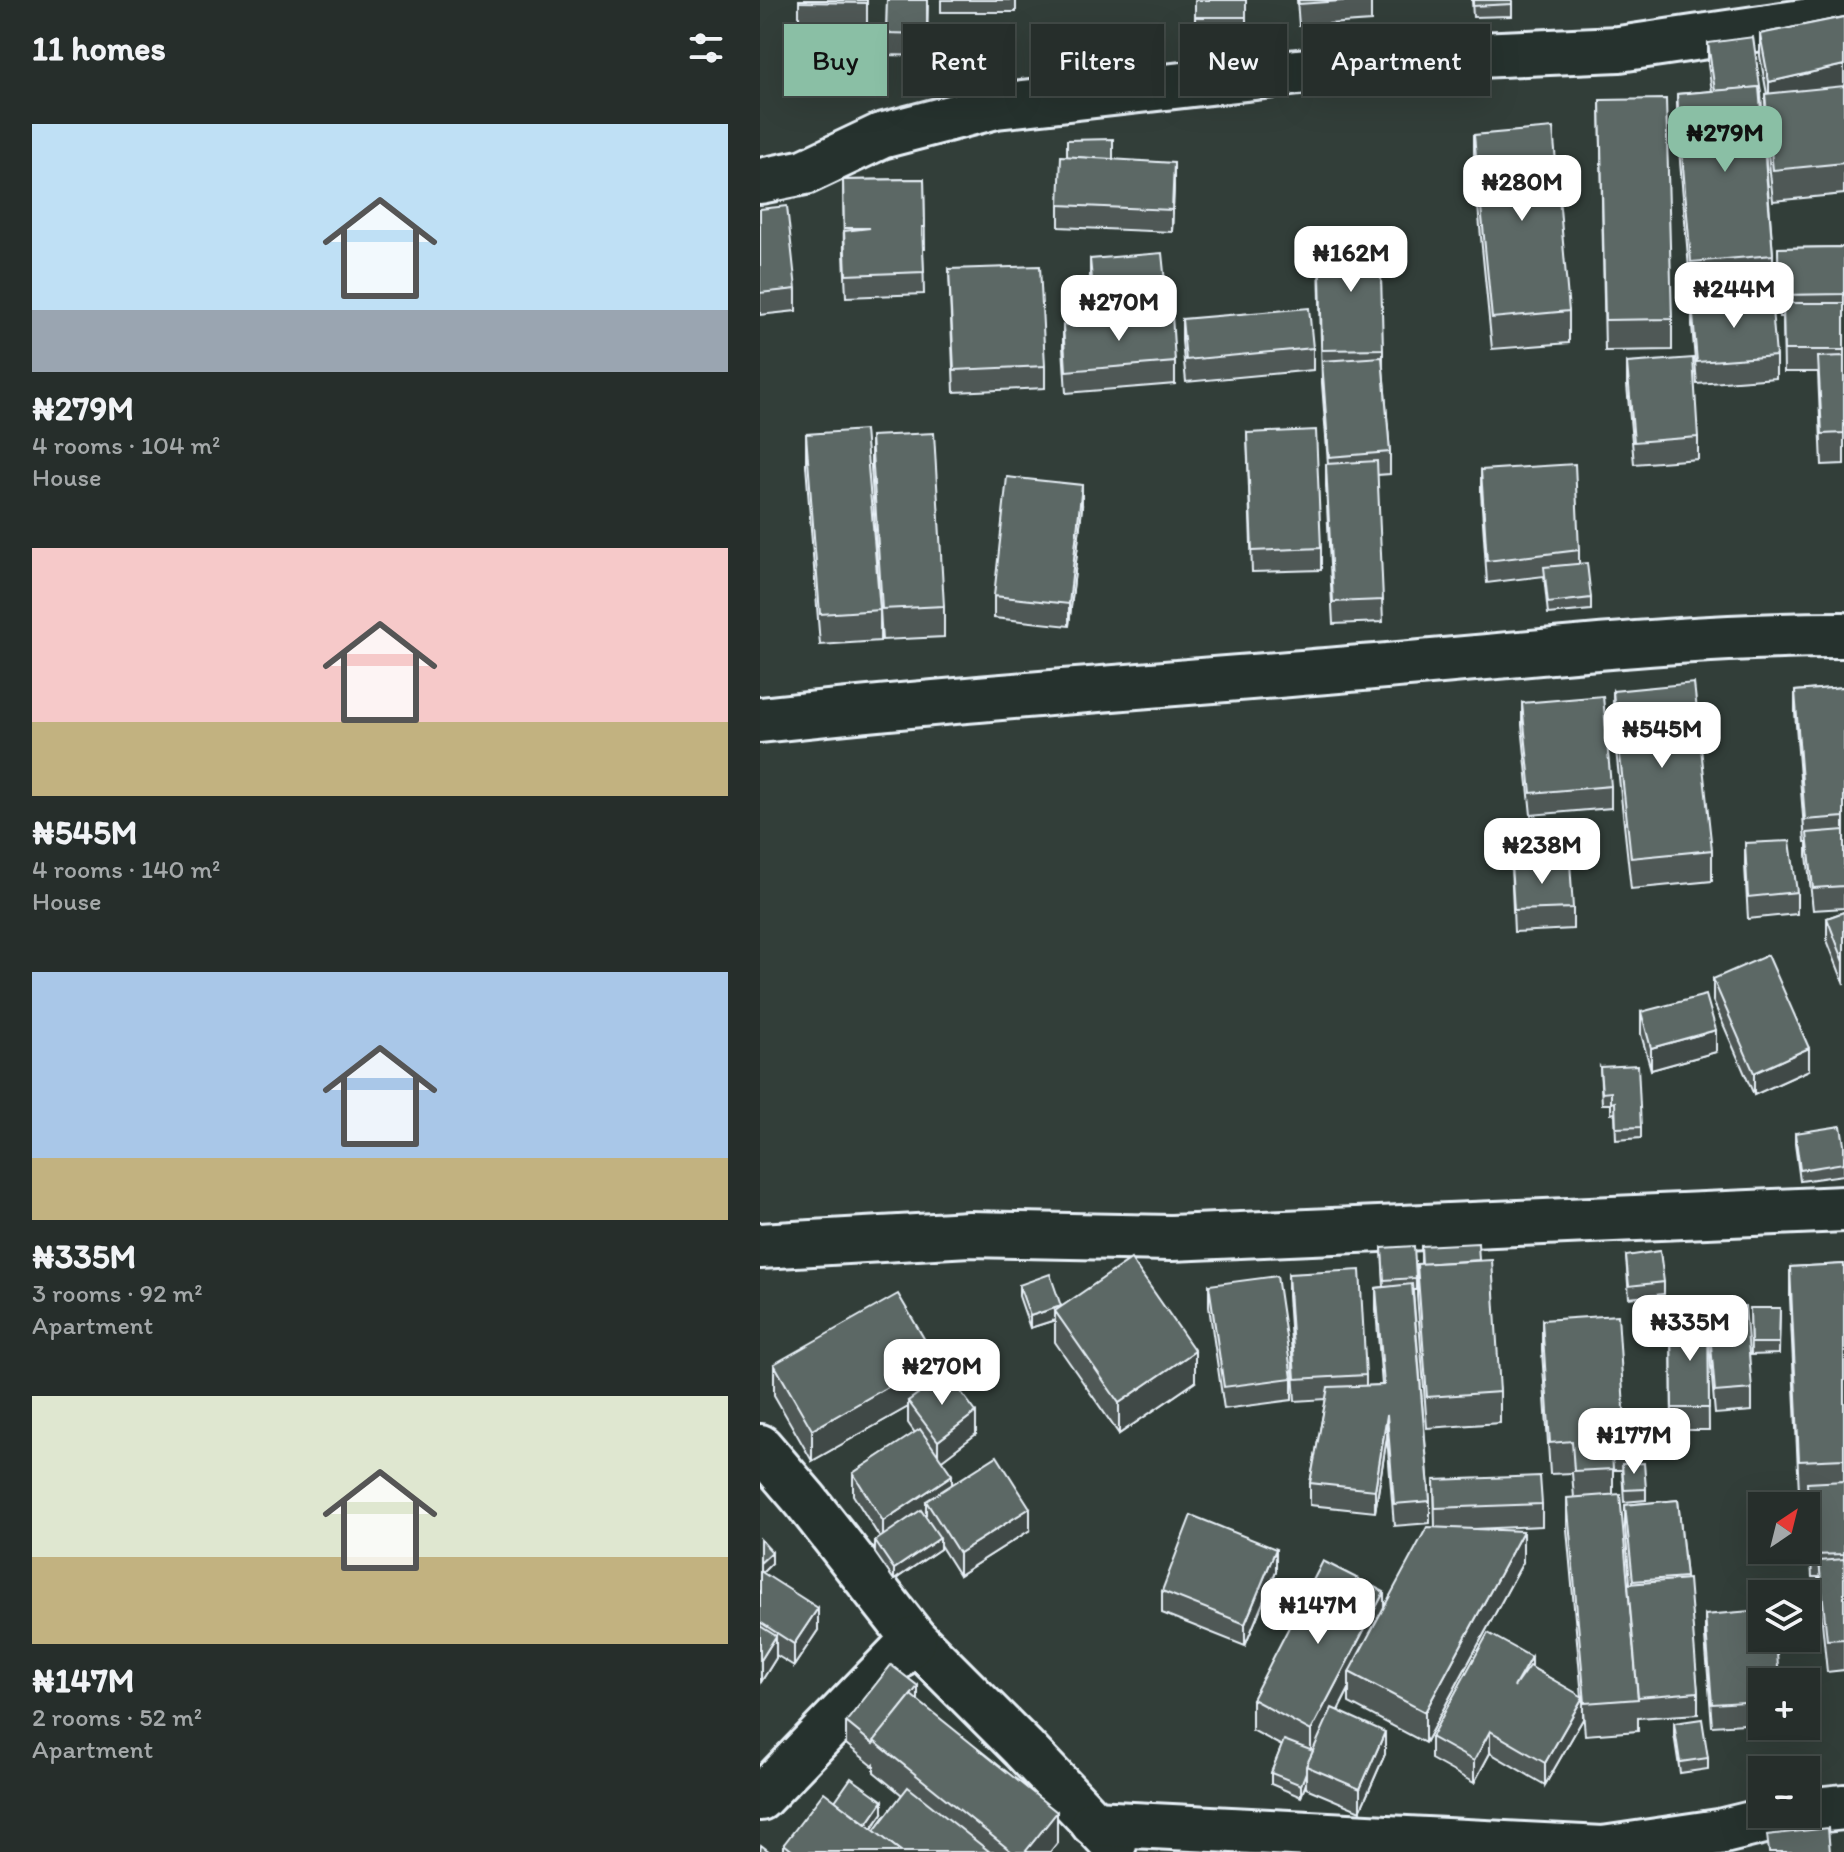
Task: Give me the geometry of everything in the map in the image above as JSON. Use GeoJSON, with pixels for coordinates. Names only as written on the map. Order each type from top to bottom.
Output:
{"type":"FeatureCollection","features":[{"type":"Feature","properties":{"kind":"street"},"geometry":{"type":"LineString","coordinates":[[760,181],[805,172],[881,136],[996,106],[1432,57],[1619,49],[1844,16]]}},
{"type":"Feature","properties":{"kind":"street"},"geometry":{"type":"LineString","coordinates":[[760,720],[910,703],[1641,645],[1789,635],[1844,635]]}},
{"type":"Feature","properties":{"kind":"street"},"geometry":{"type":"LineString","coordinates":[[760,1246],[969,1234],[1171,1238],[1844,1209]]}},
{"type":"Feature","properties":{"kind":"street"},"geometry":{"type":"LineString","coordinates":[[760,1447],[914,1639],[1107,1837],[1603,1849],[1748,1825]]}},
{"type":"Feature","properties":{"kind":"street"},"geometry":{"type":"LineString","coordinates":[[760,1798],[914,1639]]}},
{"type":"Feature","properties":{"kind":"street"},"geometry":{"type":"LineString","coordinates":[[1820,1810],[1844,1807]]}},
{"type":"Feature","properties":{"kind":"building"},"geometry":{"type":"Polygon","coordinates":[[[867,0],[867,3],[799,2],[867,0]]]}},
{"type":"Feature","properties":{"kind":"building"},"geometry":{"type":"Polygon","coordinates":[[[887,0],[927,0],[927,24],[903,24],[903,33],[887,33],[887,0]]]}},
{"type":"Feature","properties":{"kind":"building"},"geometry":{"type":"Polygon","coordinates":[[[1195,0],[1246,0],[1246,17],[1195,17],[1195,0]]]}},
{"type":"Feature","properties":{"kind":"building"},"geometry":{"type":"Polygon","coordinates":[[[1298,0],[1356,0],[1299,4],[1298,0]]]}},
{"type":"Feature","properties":{"kind":"building"},"geometry":{"type":"Polygon","coordinates":[[[1473,0],[1512,0],[1512,4],[1473,6],[1473,0]]]}},
{"type":"Feature","properties":{"kind":"building"},"geometry":{"type":"Polygon","coordinates":[[[1844,17],[1844,65],[1769,82],[1760,34],[1844,17]]]}},
{"type":"Feature","properties":{"kind":"building"},"geometry":{"type":"Polygon","coordinates":[[[1753,37],[1761,93],[1759,87],[1715,91],[1708,43],[1753,37]]]}},
{"type":"Feature","properties":{"kind":"building"},"geometry":{"type":"Polygon","coordinates":[[[1844,86],[1844,163],[1773,170],[1765,94],[1844,86]]]}},
{"type":"Feature","properties":{"kind":"building"},"geometry":{"type":"Polygon","coordinates":[[[1759,87],[1773,255],[1691,262],[1677,94],[1759,87]]]}},
{"type":"Feature","properties":{"kind":"building"},"geometry":{"type":"Polygon","coordinates":[[[1666,99],[1672,319],[1605,320],[1600,100],[1666,99]]]}},
{"type":"Feature","properties":{"kind":"building"},"geometry":{"type":"Polygon","coordinates":[[[1553,128],[1569,311],[1492,318],[1474,135],[1553,128]]]}},
{"type":"Feature","properties":{"kind":"building"},"geometry":{"type":"Polygon","coordinates":[[[1113,139],[1113,159],[1067,157],[1067,140],[1113,139]]]}},
{"type":"Feature","properties":{"kind":"building"},"geometry":{"type":"Polygon","coordinates":[[[1061,156],[1174,163],[1172,210],[1059,205],[1061,156]]]}},
{"type":"Feature","properties":{"kind":"building"},"geometry":{"type":"Polygon","coordinates":[[[924,179],[924,272],[846,275],[844,231],[870,228],[844,228],[843,180],[924,179]]]}},
{"type":"Feature","properties":{"kind":"building"},"geometry":{"type":"Polygon","coordinates":[[[787,206],[796,289],[760,293],[760,209],[787,206]]]}},
{"type":"Feature","properties":{"kind":"building"},"geometry":{"type":"Polygon","coordinates":[[[1380,237],[1383,349],[1322,350],[1319,238],[1380,237]]]}},
{"type":"Feature","properties":{"kind":"building"},"geometry":{"type":"Polygon","coordinates":[[[1844,247],[1844,294],[1779,295],[1778,248],[1844,247]]]}},
{"type":"Feature","properties":{"kind":"building"},"geometry":{"type":"Polygon","coordinates":[[[1162,253],[1167,302],[1095,309],[1090,259],[1162,253]]]}},
{"type":"Feature","properties":{"kind":"building"},"geometry":{"type":"Polygon","coordinates":[[[1040,266],[1045,366],[954,370],[949,269],[1040,266]]]}},
{"type":"Feature","properties":{"kind":"building"},"geometry":{"type":"Polygon","coordinates":[[[1771,297],[1776,356],[1697,362],[1692,303],[1771,297]]]}},
{"type":"Feature","properties":{"kind":"building"},"geometry":{"type":"Polygon","coordinates":[[[1783,303],[1844,303],[1844,350],[1784,350],[1783,303]]]}},
{"type":"Feature","properties":{"kind":"building"},"geometry":{"type":"Polygon","coordinates":[[[1309,308],[1313,348],[1186,360],[1182,319],[1309,308]]]}},
{"type":"Feature","properties":{"kind":"building"},"geometry":{"type":"Polygon","coordinates":[[[1172,315],[1175,362],[1066,371],[1063,325],[1172,315]]]}},
{"type":"Feature","properties":{"kind":"building"},"geometry":{"type":"Polygon","coordinates":[[[1844,356],[1844,433],[1822,434],[1818,357],[1844,356]]]}},
{"type":"Feature","properties":{"kind":"building"},"geometry":{"type":"Polygon","coordinates":[[[1382,357],[1390,452],[1329,457],[1322,361],[1382,357]]]}},
{"type":"Feature","properties":{"kind":"building"},"geometry":{"type":"Polygon","coordinates":[[[1693,358],[1698,437],[1634,442],[1627,363],[1693,358]]]}},
{"type":"Feature","properties":{"kind":"building"},"geometry":{"type":"Polygon","coordinates":[[[865,430],[880,610],[820,614],[806,434],[865,430]]]}},
{"type":"Feature","properties":{"kind":"building"},"geometry":{"type":"Polygon","coordinates":[[[1316,430],[1321,548],[1252,551],[1247,433],[1316,430]]]}},
{"type":"Feature","properties":{"kind":"building"},"geometry":{"type":"Polygon","coordinates":[[[934,433],[944,606],[882,609],[871,436],[934,433]]]}},
{"type":"Feature","properties":{"kind":"building"},"geometry":{"type":"Polygon","coordinates":[[[1377,461],[1383,600],[1333,602],[1326,464],[1377,461]]]}},
{"type":"Feature","properties":{"kind":"building"},"geometry":{"type":"Polygon","coordinates":[[[1575,464],[1579,550],[1487,561],[1481,470],[1575,464]]]}},
{"type":"Feature","properties":{"kind":"building"},"geometry":{"type":"Polygon","coordinates":[[[1007,477],[1082,485],[1069,604],[994,596],[1007,477]]]}},
{"type":"Feature","properties":{"kind":"building"},"geometry":{"type":"Polygon","coordinates":[[[1587,563],[1591,598],[1548,603],[1544,567],[1587,563]]]}},
{"type":"Feature","properties":{"kind":"building"},"geometry":{"type":"Polygon","coordinates":[[[1694,683],[1712,850],[1631,858],[1613,691],[1694,683]]]}},
{"type":"Feature","properties":{"kind":"building"},"geometry":{"type":"Polygon","coordinates":[[[1844,687],[1844,817],[1805,820],[1795,691],[1844,687]]]}},
{"type":"Feature","properties":{"kind":"building"},"geometry":{"type":"Polygon","coordinates":[[[1603,696],[1611,786],[1531,793],[1522,703],[1603,696]]]}},
{"type":"Feature","properties":{"kind":"building"},"geometry":{"type":"Polygon","coordinates":[[[1844,830],[1844,886],[1813,888],[1807,833],[1844,830]]]}},
{"type":"Feature","properties":{"kind":"building"},"geometry":{"type":"Polygon","coordinates":[[[1790,841],[1797,892],[1748,897],[1745,843],[1790,841]]]}},
{"type":"Feature","properties":{"kind":"building"},"geometry":{"type":"Polygon","coordinates":[[[1570,862],[1573,908],[1514,910],[1511,864],[1570,862]]]}},
{"type":"Feature","properties":{"kind":"building"},"geometry":{"type":"Polygon","coordinates":[[[1844,912],[1844,962],[1827,918],[1844,912]]]}},
{"type":"Feature","properties":{"kind":"building"},"geometry":{"type":"Polygon","coordinates":[[[1768,955],[1809,1048],[1754,1073],[1713,979],[1768,955]]]}},
{"type":"Feature","properties":{"kind":"building"},"geometry":{"type":"Polygon","coordinates":[[[1706,995],[1716,1030],[1651,1048],[1641,1012],[1706,995]]]}},
{"type":"Feature","properties":{"kind":"building"},"geometry":{"type":"Polygon","coordinates":[[[1638,1065],[1641,1127],[1616,1128],[1615,1102],[1611,1103],[1611,1092],[1602,1093],[1600,1067],[1638,1065]]]}},
{"type":"Feature","properties":{"kind":"building"},"geometry":{"type":"Polygon","coordinates":[[[1841,1126],[1844,1163],[1800,1170],[1795,1133],[1841,1126]]]}},
{"type":"Feature","properties":{"kind":"building"},"geometry":{"type":"Polygon","coordinates":[[[1478,1243],[1479,1260],[1422,1264],[1421,1246],[1478,1243]]]}},
{"type":"Feature","properties":{"kind":"building"},"geometry":{"type":"Polygon","coordinates":[[[1414,1246],[1416,1278],[1384,1280],[1382,1248],[1414,1246]]]}},
{"type":"Feature","properties":{"kind":"building"},"geometry":{"type":"Polygon","coordinates":[[[1660,1251],[1664,1282],[1629,1286],[1626,1256],[1660,1251]]]}},
{"type":"Feature","properties":{"kind":"building"},"geometry":{"type":"Polygon","coordinates":[[[1131,1259],[1195,1351],[1119,1403],[1055,1311],[1131,1259]]]}},
{"type":"Feature","properties":{"kind":"building"},"geometry":{"type":"Polygon","coordinates":[[[1492,1260],[1500,1392],[1427,1397],[1417,1264],[1492,1260]]]}},
{"type":"Feature","properties":{"kind":"building"},"geometry":{"type":"Polygon","coordinates":[[[1844,1264],[1844,1459],[1799,1461],[1790,1267],[1844,1264]]]}},
{"type":"Feature","properties":{"kind":"building"},"geometry":{"type":"Polygon","coordinates":[[[1360,1270],[1366,1375],[1295,1379],[1288,1274],[1360,1270]]]}},
{"type":"Feature","properties":{"kind":"building"},"geometry":{"type":"Polygon","coordinates":[[[1050,1274],[1061,1306],[1030,1316],[1019,1285],[1050,1274]]]}},
{"type":"Feature","properties":{"kind":"building"},"geometry":{"type":"Polygon","coordinates":[[[1277,1276],[1292,1378],[1224,1387],[1209,1285],[1277,1276]]]}},
{"type":"Feature","properties":{"kind":"building"},"geometry":{"type":"Polygon","coordinates":[[[1412,1284],[1430,1501],[1394,1504],[1387,1415],[1375,1490],[1310,1483],[1328,1387],[1384,1385],[1376,1288],[1412,1284]]]}},
{"type":"Feature","properties":{"kind":"building"},"geometry":{"type":"Polygon","coordinates":[[[898,1294],[936,1359],[812,1430],[774,1364],[898,1294]]]}},
{"type":"Feature","properties":{"kind":"building"},"geometry":{"type":"Polygon","coordinates":[[[1745,1306],[1752,1389],[1715,1392],[1708,1309],[1745,1306]]]}},
{"type":"Feature","properties":{"kind":"building"},"geometry":{"type":"Polygon","coordinates":[[[1750,1308],[1780,1308],[1779,1343],[1751,1343],[1750,1308]]]}},
{"type":"Feature","properties":{"kind":"building"},"geometry":{"type":"Polygon","coordinates":[[[1618,1315],[1626,1439],[1611,1439],[1613,1469],[1574,1471],[1572,1441],[1550,1443],[1542,1320],[1618,1315]]]}},
{"type":"Feature","properties":{"kind":"building"},"geometry":{"type":"Polygon","coordinates":[[[1671,1318],[1708,1318],[1709,1408],[1672,1408],[1671,1318]]]}},
{"type":"Feature","properties":{"kind":"building"},"geometry":{"type":"Polygon","coordinates":[[[947,1373],[976,1412],[938,1441],[908,1401],[947,1373]]]}},
{"type":"Feature","properties":{"kind":"building"},"geometry":{"type":"Polygon","coordinates":[[[920,1429],[952,1475],[883,1521],[853,1473],[920,1429]]]}},
{"type":"Feature","properties":{"kind":"building"},"geometry":{"type":"Polygon","coordinates":[[[997,1456],[1030,1508],[959,1553],[926,1501],[997,1456]]]}},
{"type":"Feature","properties":{"kind":"building"},"geometry":{"type":"Polygon","coordinates":[[[1644,1463],[1646,1489],[1624,1490],[1622,1464],[1644,1463]]]}},
{"type":"Feature","properties":{"kind":"building"},"geometry":{"type":"Polygon","coordinates":[[[1540,1476],[1542,1504],[1435,1508],[1434,1480],[1540,1476]]]}},
{"type":"Feature","properties":{"kind":"building"},"geometry":{"type":"Polygon","coordinates":[[[1844,1481],[1844,1554],[1820,1555],[1820,1492],[1808,1492],[1807,1483],[1844,1481]]]}},
{"type":"Feature","properties":{"kind":"building"},"geometry":{"type":"Polygon","coordinates":[[[1620,1494],[1638,1699],[1585,1703],[1567,1498],[1620,1494]]]}},
{"type":"Feature","properties":{"kind":"building"},"geometry":{"type":"Polygon","coordinates":[[[1678,1500],[1686,1577],[1633,1581],[1625,1505],[1678,1500]]]}},
{"type":"Feature","properties":{"kind":"building"},"geometry":{"type":"Polygon","coordinates":[[[921,1510],[940,1538],[894,1569],[875,1541],[921,1510]]]}},
{"type":"Feature","properties":{"kind":"building"},"geometry":{"type":"Polygon","coordinates":[[[1191,1515],[1276,1549],[1245,1624],[1162,1591],[1191,1515]]]}},
{"type":"Feature","properties":{"kind":"building"},"geometry":{"type":"Polygon","coordinates":[[[1427,1527],[1523,1531],[1425,1712],[1349,1672],[1427,1527]]]}},
{"type":"Feature","properties":{"kind":"building"},"geometry":{"type":"Polygon","coordinates":[[[760,1539],[772,1552],[760,1563],[760,1539]]]}},
{"type":"Feature","properties":{"kind":"building"},"geometry":{"type":"Polygon","coordinates":[[[1844,1559],[1844,1639],[1827,1640],[1820,1561],[1844,1559]]]}},
{"type":"Feature","properties":{"kind":"building"},"geometry":{"type":"Polygon","coordinates":[[[1323,1561],[1384,1592],[1311,1731],[1252,1699],[1323,1561]]]}},
{"type":"Feature","properties":{"kind":"building"},"geometry":{"type":"Polygon","coordinates":[[[760,1571],[818,1608],[794,1644],[760,1622],[760,1571]]]}},
{"type":"Feature","properties":{"kind":"building"},"geometry":{"type":"Polygon","coordinates":[[[1689,1579],[1698,1692],[1638,1697],[1628,1584],[1689,1579]]]}},
{"type":"Feature","properties":{"kind":"building"},"geometry":{"type":"Polygon","coordinates":[[[1748,1611],[1748,1652],[1777,1652],[1778,1668],[1748,1668],[1748,1702],[1712,1704],[1705,1615],[1748,1611]]]}},
{"type":"Feature","properties":{"kind":"building"},"geometry":{"type":"Polygon","coordinates":[[[760,1626],[776,1636],[761,1660],[760,1660],[760,1626]]]}},
{"type":"Feature","properties":{"kind":"building"},"geometry":{"type":"Polygon","coordinates":[[[1488,1633],[1531,1657],[1514,1687],[1529,1666],[1583,1697],[1545,1763],[1490,1731],[1474,1761],[1431,1737],[1488,1633]]]}},
{"type":"Feature","properties":{"kind":"building"},"geometry":{"type":"Polygon","coordinates":[[[891,1665],[918,1686],[873,1744],[846,1722],[891,1665]]]}},
{"type":"Feature","properties":{"kind":"building"},"geometry":{"type":"Polygon","coordinates":[[[911,1695],[1057,1812],[1025,1852],[1012,1852],[874,1741],[911,1695]]]}},
{"type":"Feature","properties":{"kind":"building"},"geometry":{"type":"Polygon","coordinates":[[[1332,1708],[1385,1732],[1360,1789],[1306,1766],[1332,1708]]]}},
{"type":"Feature","properties":{"kind":"building"},"geometry":{"type":"Polygon","coordinates":[[[1702,1719],[1708,1758],[1680,1762],[1674,1723],[1702,1719]]]}},
{"type":"Feature","properties":{"kind":"building"},"geometry":{"type":"Polygon","coordinates":[[[1284,1740],[1313,1751],[1301,1785],[1271,1773],[1284,1740]]]}},
{"type":"Feature","properties":{"kind":"building"},"geometry":{"type":"Polygon","coordinates":[[[851,1778],[883,1801],[867,1824],[835,1801],[851,1778]]]}},
{"type":"Feature","properties":{"kind":"building"},"geometry":{"type":"Polygon","coordinates":[[[908,1787],[990,1852],[902,1852],[874,1831],[908,1787]]]}},
{"type":"Feature","properties":{"kind":"building"},"geometry":{"type":"Polygon","coordinates":[[[824,1792],[902,1852],[794,1852],[784,1844],[824,1792]]]}},
{"type":"Feature","properties":{"kind":"building"},"geometry":{"type":"Polygon","coordinates":[[[1828,1828],[1830,1852],[1769,1852],[1767,1835],[1828,1828]]]}}]}
